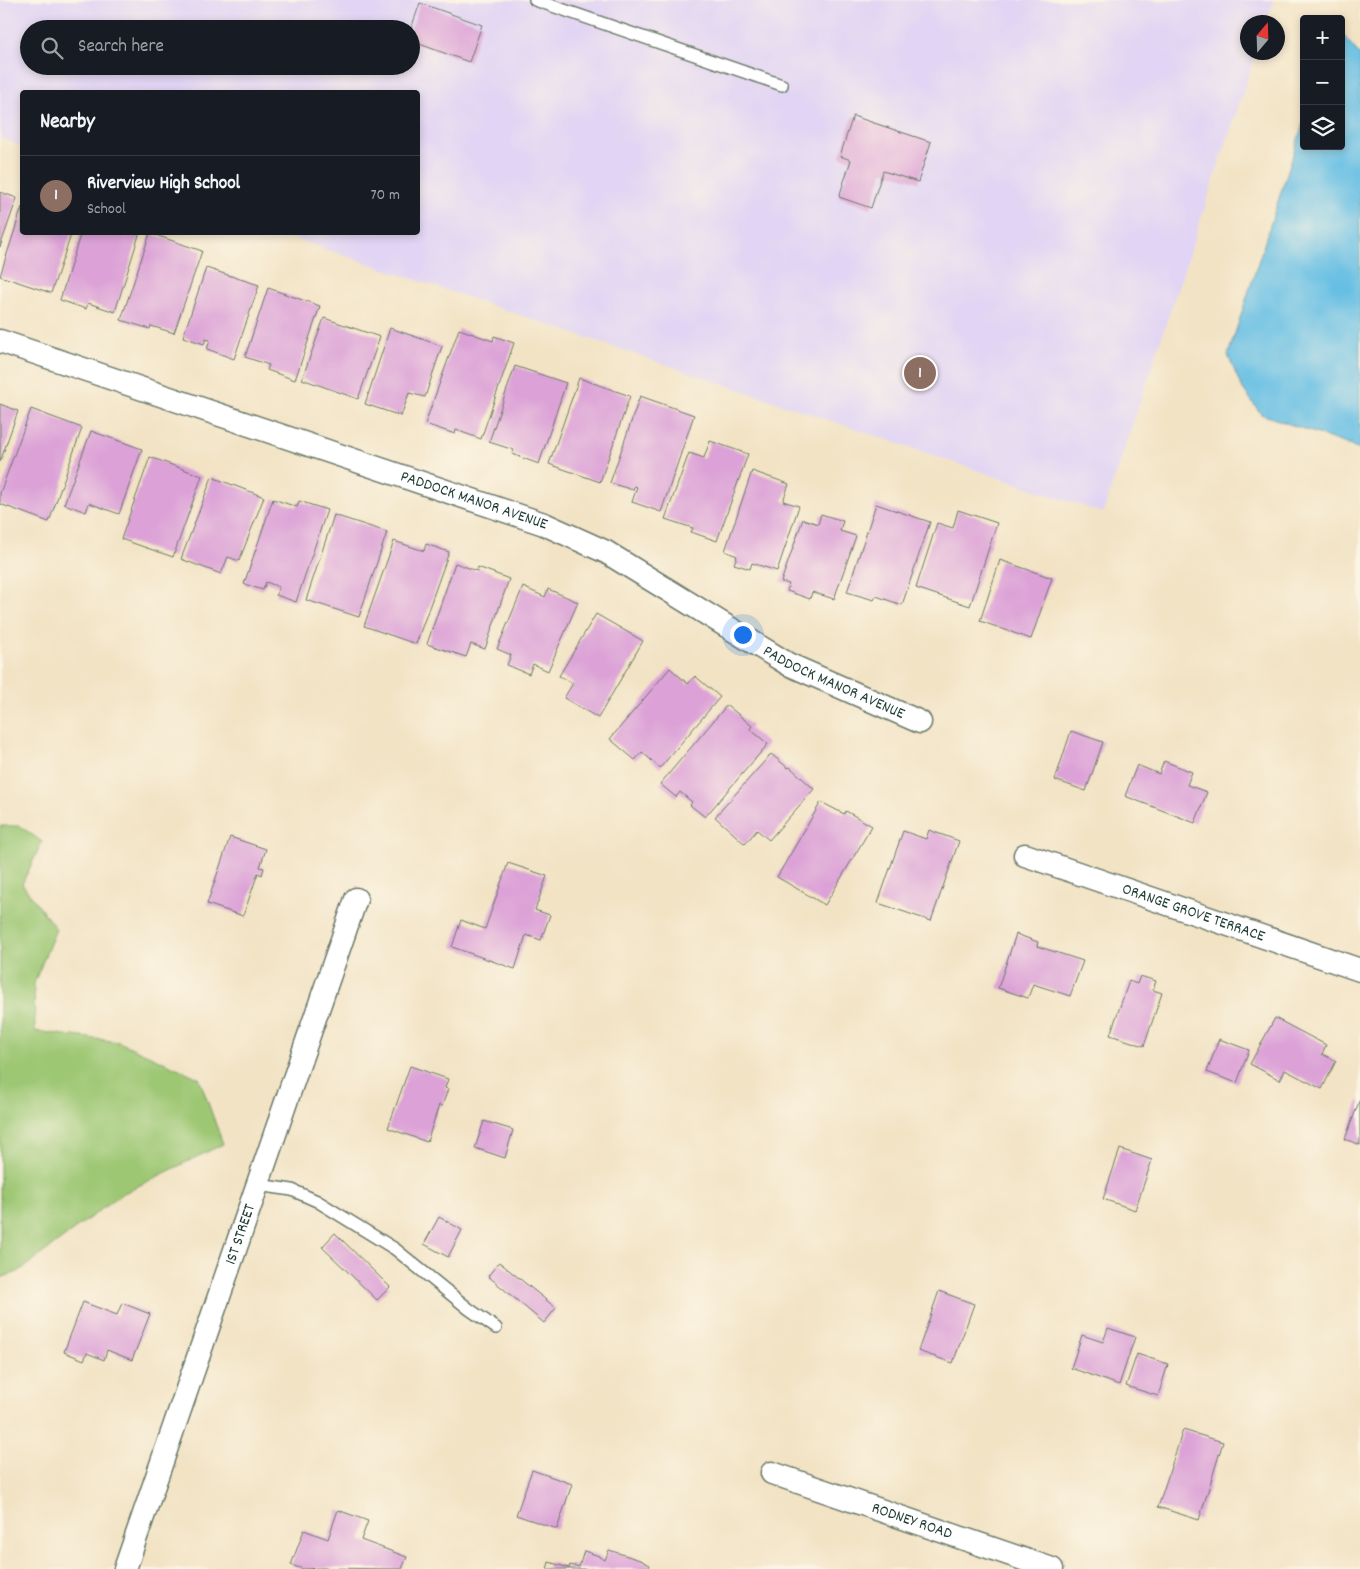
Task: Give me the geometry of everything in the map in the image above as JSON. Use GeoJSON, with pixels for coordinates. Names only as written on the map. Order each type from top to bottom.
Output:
{"type":"FeatureCollection","features":[{"type":"Feature","properties":{"kind":"street","name":"PADDOCK MANOR AVENUE"},"geometry":{"type":"LineString","coordinates":[[0,340],[544,524],[606,552],[788,664],[920,722]]}},
{"type":"Feature","properties":{"kind":"street","name":"ORANGE GROVE TERRACE"},"geometry":{"type":"LineString","coordinates":[[1024,855],[1360,970]]}},
{"type":"Feature","properties":{"kind":"street","name":"1ST STREET"},"geometry":{"type":"LineString","coordinates":[[125,1569],[356,899]]}},
{"type":"Feature","properties":{"kind":"street","name":"RODNEY ROAD"},"geometry":{"type":"LineString","coordinates":[[772,1473],[1052,1569]]}},
{"type":"Feature","properties":{"kind":"lane"},"geometry":{"type":"LineString","coordinates":[[535,0],[782,85]]}},
{"type":"Feature","properties":{"kind":"lane"},"geometry":{"type":"LineString","coordinates":[[258,1185],[292,1190],[317,1201],[395,1249],[469,1309],[496,1328]]}},
{"type":"Feature","properties":{"kind":"shaded area"},"geometry":{"type":"Polygon","coordinates":[[[0,0],[1274,0],[1269,15],[1240,15],[1240,60],[1254,60],[1103,513],[284,235],[420,235],[420,90],[20,90],[20,145],[0,138],[0,0]]]}},
{"type":"Feature","properties":{"kind":"green space"},"geometry":{"type":"Polygon","coordinates":[[[0,826],[20,826],[42,842],[22,884],[56,929],[34,983],[35,1031],[119,1042],[199,1078],[223,1144],[120,1195],[18,1272],[0,1278],[0,826]]]}},
{"type":"Feature","properties":{"kind":"water"},"geometry":{"type":"Polygon","coordinates":[[[1345,38],[1360,55],[1360,449],[1261,414],[1241,386],[1228,355],[1300,133],[1300,150],[1345,150],[1345,38]]]}},
{"type":"Feature","properties":{"kind":"building"},"geometry":{"type":"Polygon","coordinates":[[[420,3],[482,25],[469,62],[420,44],[420,20],[414,20],[420,3]]]}},
{"type":"Feature","properties":{"kind":"building"},"geometry":{"type":"Polygon","coordinates":[[[853,116],[931,142],[918,182],[883,171],[871,208],[839,197],[851,160],[840,156],[853,116]]]}},
{"type":"Feature","properties":{"kind":"building"},"geometry":{"type":"Polygon","coordinates":[[[0,192],[17,198],[0,247],[0,192]]]}},
{"type":"Feature","properties":{"kind":"building"},"geometry":{"type":"Polygon","coordinates":[[[20,213],[20,235],[71,235],[51,293],[0,276],[20,213]]]}},
{"type":"Feature","properties":{"kind":"building"},"geometry":{"type":"Polygon","coordinates":[[[80,235],[139,235],[115,312],[88,303],[86,309],[60,300],[80,235]]]}},
{"type":"Feature","properties":{"kind":"building"},"geometry":{"type":"Polygon","coordinates":[[[149,235],[156,235],[202,251],[174,333],[151,326],[150,329],[121,320],[149,235]]]}},
{"type":"Feature","properties":{"kind":"building"},"geometry":{"type":"Polygon","coordinates":[[[206,268],[259,285],[234,359],[207,349],[210,340],[206,339],[204,344],[183,337],[206,268]]]}},
{"type":"Feature","properties":{"kind":"building"},"geometry":{"type":"Polygon","coordinates":[[[268,288],[320,306],[295,380],[267,370],[269,365],[245,357],[268,288]]]}},
{"type":"Feature","properties":{"kind":"building"},"geometry":{"type":"Polygon","coordinates":[[[324,318],[380,337],[358,399],[302,379],[324,318]]]}},
{"type":"Feature","properties":{"kind":"building"},"geometry":{"type":"Polygon","coordinates":[[[390,328],[442,346],[425,397],[409,393],[401,416],[365,404],[390,328]]]}},
{"type":"Feature","properties":{"kind":"building"},"geometry":{"type":"Polygon","coordinates":[[[459,329],[493,341],[494,336],[514,343],[481,439],[456,430],[455,434],[425,424],[459,329]]]}},
{"type":"Feature","properties":{"kind":"building"},"geometry":{"type":"Polygon","coordinates":[[[515,366],[566,383],[539,464],[512,454],[514,450],[489,442],[515,366]]]}},
{"type":"Feature","properties":{"kind":"building"},"geometry":{"type":"Polygon","coordinates":[[[579,378],[630,396],[600,482],[549,464],[579,378]]]}},
{"type":"Feature","properties":{"kind":"building"},"geometry":{"type":"Polygon","coordinates":[[[640,396],[694,415],[661,512],[632,502],[637,487],[634,486],[633,490],[610,483],[640,396]]]}},
{"type":"Feature","properties":{"kind":"building"},"geometry":{"type":"Polygon","coordinates":[[[0,404],[18,411],[0,462],[0,404]]]}},
{"type":"Feature","properties":{"kind":"building"},"geometry":{"type":"Polygon","coordinates":[[[31,409],[82,428],[49,522],[0,504],[0,493],[31,409]]]}},
{"type":"Feature","properties":{"kind":"building"},"geometry":{"type":"Polygon","coordinates":[[[91,431],[142,449],[119,514],[89,503],[86,512],[64,504],[91,431]]]}},
{"type":"Feature","properties":{"kind":"building"},"geometry":{"type":"Polygon","coordinates":[[[710,441],[748,454],[717,541],[691,532],[693,528],[665,519],[689,453],[704,458],[710,441]]]}},
{"type":"Feature","properties":{"kind":"building"},"geometry":{"type":"Polygon","coordinates":[[[150,457],[202,476],[173,557],[121,539],[150,457]]]}},
{"type":"Feature","properties":{"kind":"building"},"geometry":{"type":"Polygon","coordinates":[[[752,471],[789,484],[783,501],[799,506],[777,571],[752,563],[750,569],[734,564],[737,556],[725,551],[752,471]]]}},
{"type":"Feature","properties":{"kind":"building"},"geometry":{"type":"Polygon","coordinates":[[[212,477],[264,497],[239,561],[228,557],[221,574],[181,559],[212,477]]]}},
{"type":"Feature","properties":{"kind":"building"},"geometry":{"type":"Polygon","coordinates":[[[273,499],[297,507],[299,501],[327,510],[296,602],[276,595],[279,587],[266,582],[263,590],[244,584],[273,499]]]}},
{"type":"Feature","properties":{"kind":"building"},"geometry":{"type":"Polygon","coordinates":[[[876,504],[930,522],[902,605],[876,596],[874,600],[847,592],[876,504]]]}},
{"type":"Feature","properties":{"kind":"building"},"geometry":{"type":"Polygon","coordinates":[[[958,510],[997,523],[970,606],[916,588],[937,523],[953,528],[958,510]]]}},
{"type":"Feature","properties":{"kind":"building"},"geometry":{"type":"Polygon","coordinates":[[[821,514],[843,521],[840,531],[856,536],[834,599],[812,592],[810,599],[787,591],[789,584],[781,582],[803,519],[818,524],[821,514]]]}},
{"type":"Feature","properties":{"kind":"building"},"geometry":{"type":"Polygon","coordinates":[[[334,515],[387,532],[359,617],[306,600],[334,515]]]}},
{"type":"Feature","properties":{"kind":"building"},"geometry":{"type":"Polygon","coordinates":[[[394,541],[424,551],[426,544],[449,552],[416,644],[364,626],[394,541]]]}},
{"type":"Feature","properties":{"kind":"building"},"geometry":{"type":"Polygon","coordinates":[[[1000,560],[1052,578],[1031,639],[980,621],[1000,560]]]}},
{"type":"Feature","properties":{"kind":"building"},"geometry":{"type":"Polygon","coordinates":[[[455,563],[477,571],[478,567],[509,579],[485,649],[471,644],[466,657],[427,644],[455,563]]]}},
{"type":"Feature","properties":{"kind":"building"},"geometry":{"type":"Polygon","coordinates":[[[523,587],[545,597],[548,589],[578,602],[548,671],[533,664],[529,674],[507,665],[511,655],[497,649],[523,587]]]}},
{"type":"Feature","properties":{"kind":"building"},"geometry":{"type":"Polygon","coordinates":[[[596,614],[643,641],[598,718],[564,698],[573,683],[559,676],[596,614]]]}},
{"type":"Feature","properties":{"kind":"building"},"geometry":{"type":"Polygon","coordinates":[[[670,668],[688,684],[695,676],[720,697],[660,768],[642,752],[635,760],[610,739],[670,668]]]}},
{"type":"Feature","properties":{"kind":"building"},"geometry":{"type":"Polygon","coordinates":[[[727,705],[752,726],[750,729],[768,744],[705,817],[690,805],[692,802],[680,792],[676,797],[660,784],[727,705]]]}},
{"type":"Feature","properties":{"kind":"building"},"geometry":{"type":"Polygon","coordinates":[[[1071,731],[1103,742],[1086,791],[1055,780],[1071,731]]]}},
{"type":"Feature","properties":{"kind":"building"},"geometry":{"type":"Polygon","coordinates":[[[771,754],[788,768],[790,767],[814,789],[769,840],[757,830],[745,844],[715,817],[771,754]]]}},
{"type":"Feature","properties":{"kind":"building"},"geometry":{"type":"Polygon","coordinates":[[[1164,761],[1192,772],[1187,785],[1207,792],[1195,823],[1125,796],[1137,765],[1159,774],[1164,761]]]}},
{"type":"Feature","properties":{"kind":"building"},"geometry":{"type":"Polygon","coordinates":[[[821,802],[844,814],[846,811],[872,826],[825,905],[777,877],[821,802]]]}},
{"type":"Feature","properties":{"kind":"building"},"geometry":{"type":"Polygon","coordinates":[[[929,830],[959,841],[931,921],[878,903],[903,831],[926,839],[929,830]]]}},
{"type":"Feature","properties":{"kind":"building"},"geometry":{"type":"Polygon","coordinates":[[[230,837],[266,849],[260,867],[264,868],[262,875],[258,873],[243,916],[207,904],[230,837]]]}},
{"type":"Feature","properties":{"kind":"building"},"geometry":{"type":"Polygon","coordinates":[[[508,863],[547,876],[535,910],[550,915],[541,940],[526,935],[515,969],[452,947],[461,920],[485,929],[508,863]]]}},
{"type":"Feature","properties":{"kind":"building"},"geometry":{"type":"Polygon","coordinates":[[[1016,934],[1038,942],[1037,946],[1083,961],[1070,996],[1033,984],[1028,998],[998,988],[1016,934]]]}},
{"type":"Feature","properties":{"kind":"building"},"geometry":{"type":"Polygon","coordinates":[[[1140,976],[1156,981],[1153,990],[1162,993],[1144,1046],[1110,1035],[1129,981],[1137,984],[1140,976]]]}},
{"type":"Feature","properties":{"kind":"building"},"geometry":{"type":"Polygon","coordinates":[[[1275,1018],[1326,1045],[1322,1054],[1336,1061],[1322,1089],[1285,1070],[1280,1080],[1250,1064],[1275,1018]]]}},
{"type":"Feature","properties":{"kind":"building"},"geometry":{"type":"Polygon","coordinates":[[[1219,1039],[1249,1050],[1237,1083],[1207,1072],[1219,1039]]]}},
{"type":"Feature","properties":{"kind":"building"},"geometry":{"type":"Polygon","coordinates":[[[410,1066],[448,1079],[445,1088],[448,1089],[442,1106],[439,1105],[427,1142],[388,1128],[410,1066]]]}},
{"type":"Feature","properties":{"kind":"building"},"geometry":{"type":"Polygon","coordinates":[[[1360,1099],[1360,1145],[1345,1139],[1360,1099]]]}},
{"type":"Feature","properties":{"kind":"building"},"geometry":{"type":"Polygon","coordinates":[[[484,1121],[513,1130],[505,1158],[475,1148],[484,1121]]]}},
{"type":"Feature","properties":{"kind":"building"},"geometry":{"type":"Polygon","coordinates":[[[1120,1149],[1152,1160],[1135,1210],[1103,1199],[1120,1149]]]}},
{"type":"Feature","properties":{"kind":"building"},"geometry":{"type":"Polygon","coordinates":[[[439,1217],[462,1230],[448,1257],[424,1244],[439,1217]]]}},
{"type":"Feature","properties":{"kind":"building"},"geometry":{"type":"Polygon","coordinates":[[[335,1233],[390,1287],[377,1300],[322,1247],[335,1233]]]}},
{"type":"Feature","properties":{"kind":"building"},"geometry":{"type":"Polygon","coordinates":[[[499,1262],[556,1308],[544,1323],[488,1276],[499,1262]]]}},
{"type":"Feature","properties":{"kind":"building"},"geometry":{"type":"Polygon","coordinates":[[[939,1291],[974,1304],[953,1363],[918,1351],[939,1291]]]}},
{"type":"Feature","properties":{"kind":"building"},"geometry":{"type":"Polygon","coordinates":[[[83,1302],[117,1315],[122,1303],[150,1314],[132,1360],[107,1350],[104,1360],[87,1353],[84,1360],[64,1352],[83,1302]]]}},
{"type":"Feature","properties":{"kind":"building"},"geometry":{"type":"Polygon","coordinates":[[[1108,1328],[1135,1337],[1119,1385],[1071,1368],[1082,1335],[1103,1342],[1108,1328]]]}},
{"type":"Feature","properties":{"kind":"building"},"geometry":{"type":"Polygon","coordinates":[[[1137,1354],[1168,1364],[1158,1396],[1126,1386],[1137,1354]]]}},
{"type":"Feature","properties":{"kind":"building"},"geometry":{"type":"Polygon","coordinates":[[[1183,1430],[1223,1442],[1199,1520],[1158,1507],[1183,1430]]]}},
{"type":"Feature","properties":{"kind":"building"},"geometry":{"type":"Polygon","coordinates":[[[532,1470],[572,1484],[557,1529],[516,1515],[532,1470]]]}},
{"type":"Feature","properties":{"kind":"building"},"geometry":{"type":"Polygon","coordinates":[[[338,1510],[368,1521],[361,1540],[407,1557],[402,1569],[303,1569],[291,1565],[304,1530],[328,1539],[338,1510]]]}},
{"type":"Feature","properties":{"kind":"building"},"geometry":{"type":"Polygon","coordinates":[[[609,1550],[650,1565],[648,1569],[547,1569],[549,1562],[569,1568],[570,1565],[579,1567],[584,1551],[605,1560],[609,1550]]]}},
{"type":"Feature","properties":{"kind":"place","name":"Riverview High School"},"geometry":{"type":"Point","coordinates":[920,373]}}]}
